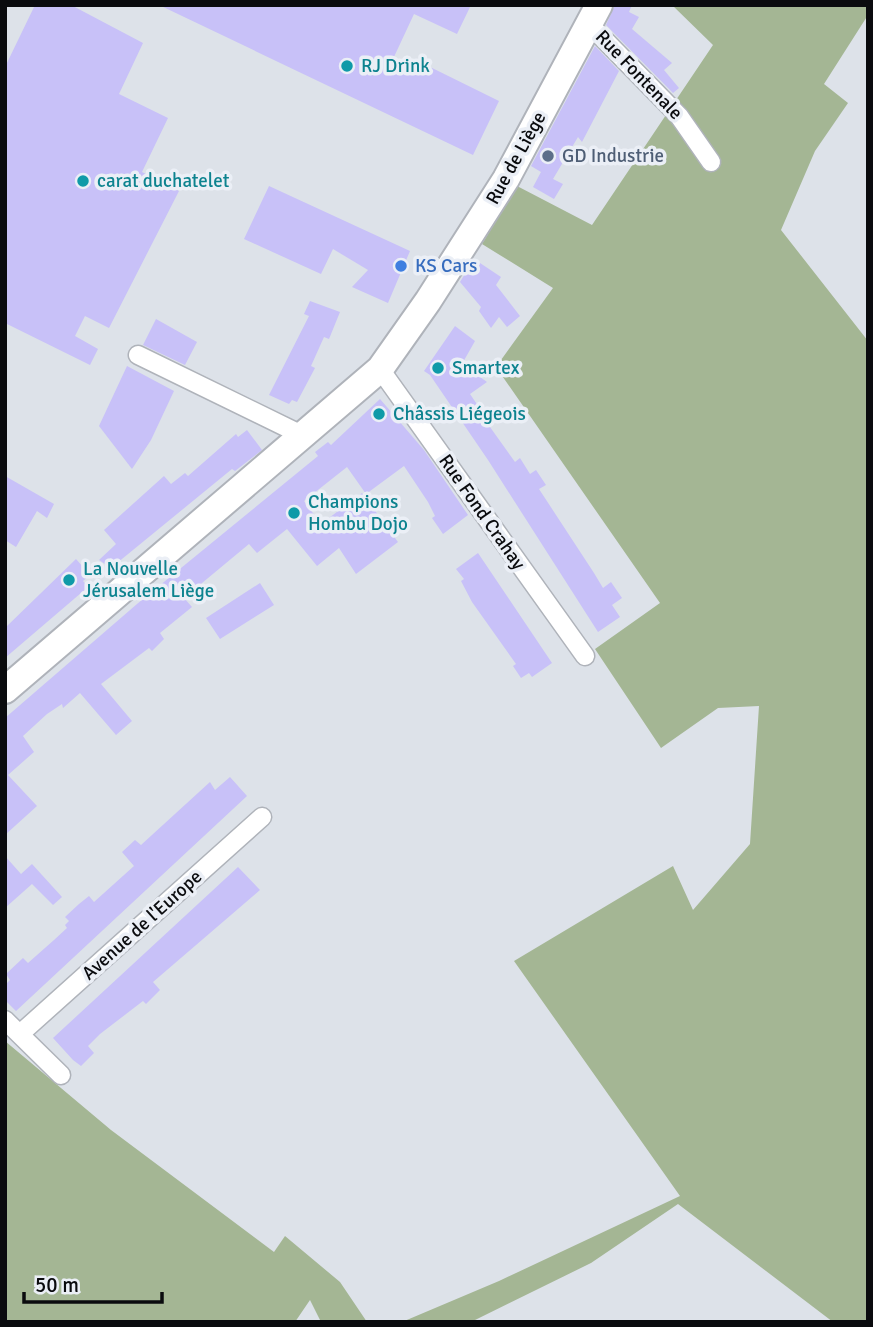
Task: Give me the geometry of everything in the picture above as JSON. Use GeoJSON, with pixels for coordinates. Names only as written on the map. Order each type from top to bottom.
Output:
{"type":"FeatureCollection","features":[{"type":"Feature","properties":{"kind":"main road","name":"Rue de Liège"},"geometry":{"type":"LineString","coordinates":[[5,690],[380,369],[425,305],[506,179],[594,14]]}},
{"type":"Feature","properties":{"kind":"street","name":"Rue Fontenale"},"geometry":{"type":"LineString","coordinates":[[594,14],[679,116],[711,162]]}},
{"type":"Feature","properties":{"kind":"street"},"geometry":{"type":"LineString","coordinates":[[138,355],[304,436]]}},
{"type":"Feature","properties":{"kind":"street","name":"Rue Fond Crahay"},"geometry":{"type":"LineString","coordinates":[[380,369],[584,656]]}},
{"type":"Feature","properties":{"kind":"street","name":"Avenue de l'Europe"},"geometry":{"type":"LineString","coordinates":[[21,1033],[262,817]]}},
{"type":"Feature","properties":{"kind":"street"},"geometry":{"type":"LineString","coordinates":[[5,1020],[61,1074]]}},
{"type":"Feature","properties":{"kind":"green space"},"geometry":{"type":"Polygon","coordinates":[[[672,5],[868,5],[868,15],[824,84],[848,103],[815,151],[781,230],[868,341],[868,1322],[833,1322],[678,1204],[591,1263],[471,1322],[402,1322],[499,1281],[680,1196],[514,961],[673,866],[693,910],[750,844],[759,706],[718,708],[661,748],[595,649],[660,603],[496,367],[553,288],[482,244],[517,186],[592,225],[713,45],[672,5]]]}},
{"type":"Feature","properties":{"kind":"green space"},"geometry":{"type":"Polygon","coordinates":[[[5,1041],[111,1130],[274,1252],[285,1236],[340,1282],[367,1322],[321,1322],[310,1300],[295,1322],[5,1322],[5,1041]]]}},
{"type":"Feature","properties":{"kind":"building","name":"carat duchatelet"},"geometry":{"type":"Polygon","coordinates":[[[35,5],[71,5],[143,43],[119,94],[168,118],[142,172],[179,191],[109,328],[85,316],[75,336],[98,349],[90,365],[5,323],[5,67],[35,5]]]}},
{"type":"Feature","properties":{"kind":"building"},"geometry":{"type":"Polygon","coordinates":[[[159,5],[471,5],[457,34],[414,14],[393,59],[421,73],[424,64],[499,101],[473,155],[159,5]]]}},
{"type":"Feature","properties":{"kind":"building"},"geometry":{"type":"Polygon","coordinates":[[[615,5],[632,5],[629,12],[639,17],[632,29],[672,63],[664,70],[679,88],[673,93],[606,25],[615,5]]]}},
{"type":"Feature","properties":{"kind":"building"},"geometry":{"type":"Polygon","coordinates":[[[595,46],[619,71],[582,142],[578,137],[553,179],[563,184],[554,199],[533,187],[541,172],[531,166],[595,46]]]}},
{"type":"Feature","properties":{"kind":"building"},"geometry":{"type":"Polygon","coordinates":[[[269,186],[410,251],[388,303],[352,287],[368,270],[333,249],[321,274],[244,239],[269,186]]]}},
{"type":"Feature","properties":{"kind":"building"},"geometry":{"type":"Polygon","coordinates":[[[474,259],[501,277],[496,285],[520,316],[507,327],[499,317],[491,328],[479,311],[481,307],[460,282],[474,259]]]}},
{"type":"Feature","properties":{"kind":"building"},"geometry":{"type":"Polygon","coordinates":[[[310,301],[340,312],[329,339],[324,337],[311,366],[315,368],[297,402],[292,400],[289,404],[269,395],[309,316],[304,314],[310,301]]]}},
{"type":"Feature","properties":{"kind":"building"},"geometry":{"type":"Polygon","coordinates":[[[156,319],[197,342],[185,365],[143,345],[156,319]]]}},
{"type":"Feature","properties":{"kind":"building"},"geometry":{"type":"Polygon","coordinates":[[[455,326],[475,341],[462,364],[487,382],[470,394],[487,419],[485,420],[515,462],[520,458],[530,474],[536,470],[546,485],[539,489],[603,588],[611,582],[622,598],[612,605],[620,617],[598,632],[488,460],[430,375],[424,371],[455,326]]]}},
{"type":"Feature","properties":{"kind":"building"},"geometry":{"type":"Polygon","coordinates":[[[127,366],[174,391],[151,440],[132,469],[99,426],[127,366]]]}},
{"type":"Feature","properties":{"kind":"building"},"geometry":{"type":"Polygon","coordinates":[[[380,399],[424,450],[468,515],[443,534],[432,518],[435,516],[428,502],[404,466],[366,494],[347,467],[304,501],[321,524],[362,493],[398,542],[356,574],[339,548],[317,566],[287,529],[257,553],[249,544],[184,598],[192,607],[160,633],[164,639],[152,651],[149,648],[101,684],[132,721],[116,735],[80,693],[63,708],[62,704],[47,714],[23,736],[34,752],[8,775],[37,806],[5,835],[5,718],[137,604],[318,456],[315,452],[328,442],[331,445],[380,399]]]}},
{"type":"Feature","properties":{"kind":"building"},"geometry":{"type":"Polygon","coordinates":[[[247,430],[262,450],[235,471],[232,469],[111,568],[99,560],[116,544],[104,530],[164,476],[171,484],[185,473],[188,476],[236,434],[238,437],[247,430]]]}},
{"type":"Feature","properties":{"kind":"building"},"geometry":{"type":"Polygon","coordinates":[[[5,476],[54,504],[47,518],[37,511],[16,547],[5,540],[5,476]]]}},
{"type":"Feature","properties":{"kind":"building"},"geometry":{"type":"Polygon","coordinates":[[[478,553],[552,663],[532,677],[529,673],[521,678],[513,666],[516,664],[472,602],[461,581],[464,579],[456,569],[478,553]]]}},
{"type":"Feature","properties":{"kind":"building"},"geometry":{"type":"Polygon","coordinates":[[[76,559],[90,575],[83,581],[88,587],[5,658],[5,628],[76,559]]]}},
{"type":"Feature","properties":{"kind":"building"},"geometry":{"type":"Polygon","coordinates":[[[260,583],[274,605],[220,639],[206,618],[260,583]]]}},
{"type":"Feature","properties":{"kind":"building"},"geometry":{"type":"Polygon","coordinates":[[[230,777],[247,796],[16,1011],[5,1000],[5,985],[10,980],[6,974],[23,958],[28,963],[67,928],[65,925],[69,921],[65,917],[79,904],[89,896],[94,902],[134,866],[122,852],[135,840],[141,845],[210,782],[215,790],[230,777]]]}},
{"type":"Feature","properties":{"kind":"building"},"geometry":{"type":"Polygon","coordinates":[[[5,856],[21,874],[32,864],[62,897],[53,905],[32,884],[5,908],[5,856]]]}},
{"type":"Feature","properties":{"kind":"building"},"geometry":{"type":"Polygon","coordinates":[[[238,867],[260,890],[153,982],[160,990],[146,1004],[143,1001],[100,1034],[88,1046],[94,1053],[81,1066],[73,1060],[53,1038],[238,867]]]}},
{"type":"Feature","properties":{"kind":"place","name":"RJ Drink"},"geometry":{"type":"Point","coordinates":[347,66]}},
{"type":"Feature","properties":{"kind":"place","name":"GD Industrie"},"geometry":{"type":"Point","coordinates":[548,156]}},
{"type":"Feature","properties":{"kind":"place","name":"carat duchatelet"},"geometry":{"type":"Point","coordinates":[83,181]}},
{"type":"Feature","properties":{"kind":"place","name":"KS Cars"},"geometry":{"type":"Point","coordinates":[401,266]}},
{"type":"Feature","properties":{"kind":"place","name":"Smartex"},"geometry":{"type":"Point","coordinates":[438,368]}},
{"type":"Feature","properties":{"kind":"place","name":"Châssis Liégeois"},"geometry":{"type":"Point","coordinates":[379,414]}},
{"type":"Feature","properties":{"kind":"place","name":"Champions Hombu Dojo"},"geometry":{"type":"Point","coordinates":[294,513]}},
{"type":"Feature","properties":{"kind":"place","name":"La Nouvelle Jérusalem Liège"},"geometry":{"type":"Point","coordinates":[69,580]}}]}
